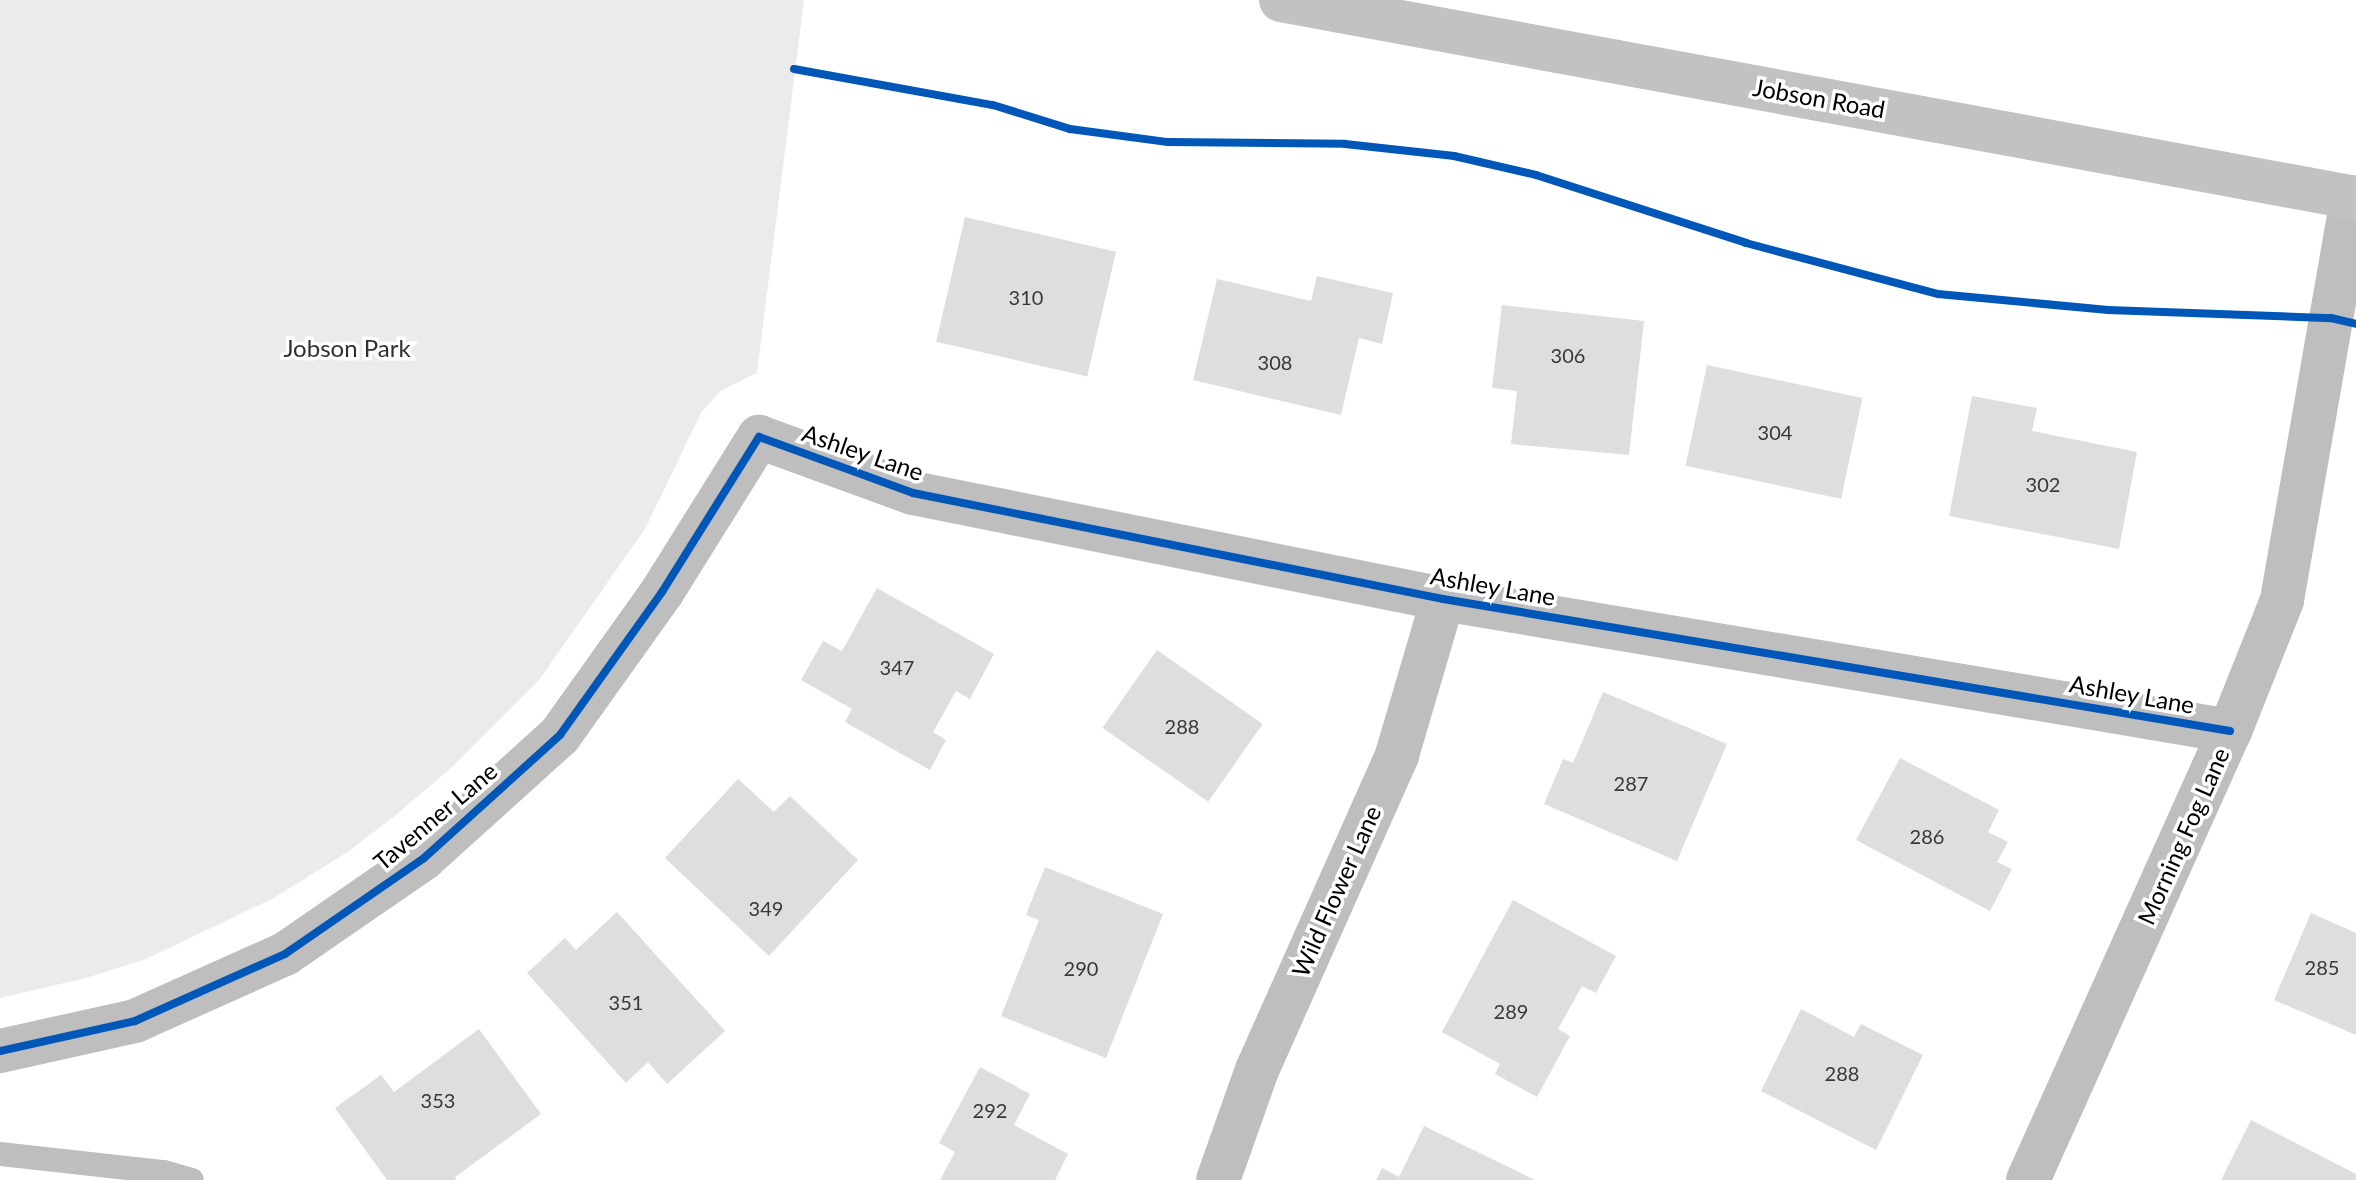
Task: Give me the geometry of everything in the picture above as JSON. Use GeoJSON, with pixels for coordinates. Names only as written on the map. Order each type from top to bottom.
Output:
{"type":"FeatureCollection","features":[{"type":"Feature","properties":{"kind":"street","name":"Jobson Road"},"geometry":{"type":"LineString","coordinates":[[1281,0],[2354,197]]}},
{"type":"Feature","properties":{"kind":"street","name":"Morning Fog Lane"},"geometry":{"type":"LineString","coordinates":[[2028,1180],[2230,731],[2282,600],[2354,197]]}},
{"type":"Feature","properties":{"kind":"street","name":"Ashley Lane"},"geometry":{"type":"LineString","coordinates":[[759,437],[913,493],[1443,599],[2230,731]]}},
{"type":"Feature","properties":{"kind":"street","name":"Tavenner Lane"},"geometry":{"type":"LineString","coordinates":[[0,1051],[135,1021],[285,954],[424,858],[560,735],[662,592],[759,437]]}},
{"type":"Feature","properties":{"kind":"street","name":"Wild Flower Lane"},"geometry":{"type":"LineString","coordinates":[[1218,1180],[1257,1070],[1397,755],[1443,599]]}},
{"type":"Feature","properties":{"kind":"lane"},"geometry":{"type":"LineString","coordinates":[[0,1154],[164,1172],[192,1180]]}},
{"type":"Feature","properties":{"kind":"green space","name":"Jobson Park"},"geometry":{"type":"Polygon","coordinates":[[[0,0],[804,0],[757,373],[721,391],[702,411],[645,529],[539,680],[450,769],[392,818],[349,851],[272,899],[146,959],[86,978],[0,998],[0,0]]]}},
{"type":"Feature","properties":{"kind":"building"},"geometry":{"type":"Polygon","coordinates":[[[965,217],[1116,252],[1087,377],[936,342],[965,217]]]}},
{"type":"Feature","properties":{"kind":"building"},"geometry":{"type":"Polygon","coordinates":[[[1317,276],[1393,293],[1382,344],[1359,338],[1341,415],[1193,380],[1217,279],[1311,301],[1317,276]]]}},
{"type":"Feature","properties":{"kind":"building"},"geometry":{"type":"Polygon","coordinates":[[[1502,305],[1644,321],[1629,455],[1511,444],[1517,391],[1492,388],[1502,305]]]}},
{"type":"Feature","properties":{"kind":"building"},"geometry":{"type":"Polygon","coordinates":[[[1707,365],[1863,398],[1841,499],[1686,466],[1707,365]]]}},
{"type":"Feature","properties":{"kind":"building"},"geometry":{"type":"Polygon","coordinates":[[[1972,396],[2037,408],[2032,431],[2137,452],[2119,549],[1949,516],[1972,396]]]}},
{"type":"Feature","properties":{"kind":"building"},"geometry":{"type":"Polygon","coordinates":[[[877,588],[994,654],[970,699],[956,691],[933,732],[946,740],[930,770],[845,722],[852,709],[801,680],[823,641],[842,651],[877,588]]]}},
{"type":"Feature","properties":{"kind":"building"},"geometry":{"type":"Polygon","coordinates":[[[1157,650],[1263,724],[1208,802],[1103,728],[1157,650]]]}},
{"type":"Feature","properties":{"kind":"building"},"geometry":{"type":"Polygon","coordinates":[[[1603,692],[1727,744],[1677,861],[1544,804],[1563,759],[1573,763],[1603,692]]]}},
{"type":"Feature","properties":{"kind":"building"},"geometry":{"type":"Polygon","coordinates":[[[1900,758],[1999,810],[1988,832],[2008,842],[1997,862],[2012,869],[1990,911],[1856,840],[1900,758]]]}},
{"type":"Feature","properties":{"kind":"building"},"geometry":{"type":"Polygon","coordinates":[[[738,779],[774,812],[790,796],[858,860],[769,956],[665,858],[738,779]]]}},
{"type":"Feature","properties":{"kind":"building"},"geometry":{"type":"Polygon","coordinates":[[[1045,867],[1163,914],[1106,1058],[1001,1016],[1039,920],[1026,915],[1045,867]]]}},
{"type":"Feature","properties":{"kind":"building"},"geometry":{"type":"Polygon","coordinates":[[[1513,900],[1616,956],[1596,993],[1582,986],[1558,1029],[1570,1036],[1537,1097],[1495,1074],[1500,1064],[1442,1032],[1513,900]]]}},
{"type":"Feature","properties":{"kind":"building"},"geometry":{"type":"Polygon","coordinates":[[[617,912],[725,1031],[667,1084],[648,1062],[626,1083],[527,973],[565,938],[576,950],[617,912]]]}},
{"type":"Feature","properties":{"kind":"building"},"geometry":{"type":"Polygon","coordinates":[[[2311,913],[2356,933],[2356,1035],[2274,1000],[2311,913]]]}},
{"type":"Feature","properties":{"kind":"building"},"geometry":{"type":"Polygon","coordinates":[[[1801,1009],[1854,1037],[1861,1024],[1923,1055],[1876,1150],[1761,1091],[1801,1009]]]}},
{"type":"Feature","properties":{"kind":"building"},"geometry":{"type":"Polygon","coordinates":[[[479,1029],[541,1114],[455,1177],[457,1180],[387,1180],[335,1108],[381,1075],[394,1092],[479,1029]]]}},
{"type":"Feature","properties":{"kind":"building"},"geometry":{"type":"Polygon","coordinates":[[[980,1067],[1030,1094],[1014,1125],[1068,1154],[1055,1180],[940,1180],[955,1152],[939,1143],[980,1067]]]}},
{"type":"Feature","properties":{"kind":"building"},"geometry":{"type":"Polygon","coordinates":[[[2251,1120],[2356,1174],[2356,1180],[2221,1180],[2251,1120]]]}},
{"type":"Feature","properties":{"kind":"building"},"geometry":{"type":"Polygon","coordinates":[[[1424,1126],[1535,1180],[1376,1180],[1382,1168],[1399,1177],[1424,1126]]]}},
{"type":"Feature","properties":{"kind":"cycle path"},"geometry":{"type":"LineString","coordinates":[[794,69],[993,105],[1070,129],[1168,142],[1345,144],[1454,156],[1536,175],[1746,243],[1938,294],[2108,310],[2331,318],[2356,324]]}},
{"type":"Feature","properties":{"kind":"cycle path"},"geometry":{"type":"LineString","coordinates":[[0,1051],[135,1021],[285,954],[424,858],[560,735],[662,592],[759,437],[913,493],[1443,599],[2230,731]]}}]}
